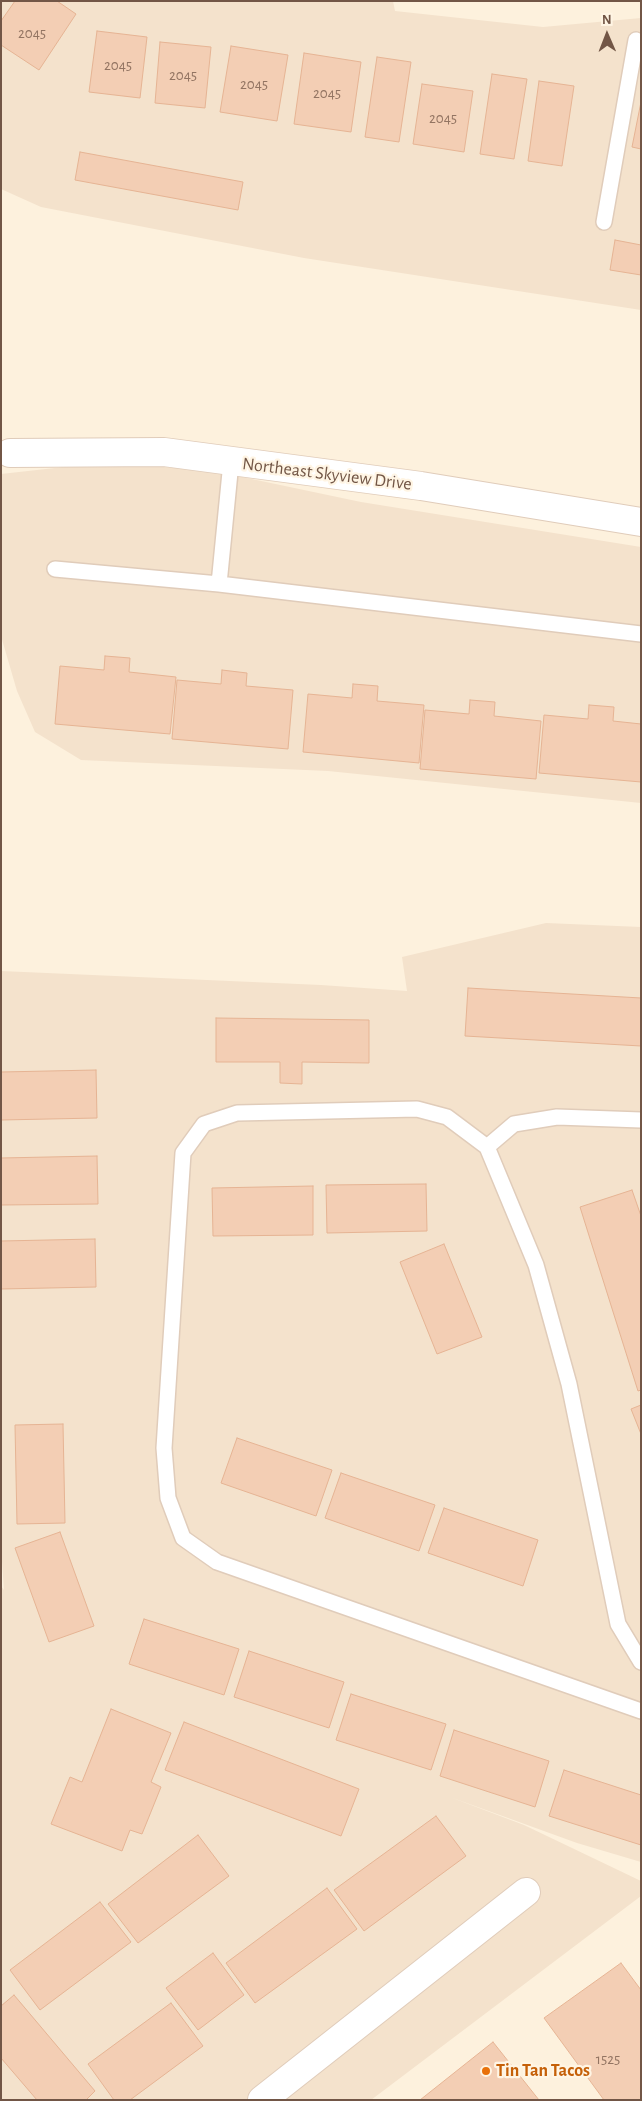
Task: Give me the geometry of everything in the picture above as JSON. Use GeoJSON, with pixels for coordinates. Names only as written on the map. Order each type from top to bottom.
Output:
{"type":"FeatureCollection","features":[{"type":"Feature","properties":{"kind":"street","name":"Northeast Skyview Drive"},"geometry":{"type":"LineString","coordinates":[[10,453],[164,452],[421,486],[641,522]]}},
{"type":"Feature","properties":{"kind":"street"},"geometry":{"type":"LineString","coordinates":[[262,2100],[526,1892]]}},
{"type":"Feature","properties":{"kind":"lane"},"geometry":{"type":"LineString","coordinates":[[604,222],[636,40]]}},
{"type":"Feature","properties":{"kind":"lane"},"geometry":{"type":"LineString","coordinates":[[218,584],[231,462]]}},
{"type":"Feature","properties":{"kind":"lane"},"geometry":{"type":"LineString","coordinates":[[55,569],[218,584],[641,634]]}},
{"type":"Feature","properties":{"kind":"lane"},"geometry":{"type":"LineString","coordinates":[[641,1662],[618,1624],[569,1384],[536,1265],[487,1147],[447,1117],[417,1109],[237,1113],[204,1124],[184,1153],[164,1448],[168,1498],[183,1538],[217,1562],[641,1711]]}},
{"type":"Feature","properties":{"kind":"lane"},"geometry":{"type":"LineString","coordinates":[[487,1147],[514,1124],[557,1117],[641,1120]]}},
{"type":"Feature","properties":{"kind":"shaded area"},"geometry":{"type":"Polygon","coordinates":[[[1,1],[393,1],[395,11],[543,27],[641,18],[641,310],[304,258],[41,207],[1,189],[1,1]]]}},
{"type":"Feature","properties":{"kind":"shaded area"},"geometry":{"type":"Polygon","coordinates":[[[100,463],[209,470],[361,502],[641,547],[641,803],[328,771],[81,760],[35,732],[17,691],[1,636],[1,474],[100,463]]]}},
{"type":"Feature","properties":{"kind":"shaded area"},"geometry":{"type":"Polygon","coordinates":[[[546,923],[641,927],[641,1862],[577,1843],[450,1797],[524,1825],[641,1881],[641,1896],[371,2100],[1,2100],[1,1586],[4,1590],[1,1547],[1,971],[321,985],[407,991],[402,957],[546,923]]]}},
{"type":"Feature","properties":{"kind":"building"},"geometry":{"type":"Polygon","coordinates":[[[15,1],[57,1],[76,14],[39,70],[1,45],[1,21],[15,1]]]}},
{"type":"Feature","properties":{"kind":"building"},"geometry":{"type":"Polygon","coordinates":[[[97,31],[147,37],[140,98],[89,92],[97,31]]]}},
{"type":"Feature","properties":{"kind":"building"},"geometry":{"type":"Polygon","coordinates":[[[160,42],[211,47],[205,108],[155,103],[160,42]]]}},
{"type":"Feature","properties":{"kind":"building"},"geometry":{"type":"Polygon","coordinates":[[[231,46],[288,55],[277,121],[220,112],[231,46]]]}},
{"type":"Feature","properties":{"kind":"building"},"geometry":{"type":"Polygon","coordinates":[[[304,53],[361,62],[351,132],[294,124],[304,53]]]}},
{"type":"Feature","properties":{"kind":"building"},"geometry":{"type":"Polygon","coordinates":[[[377,57],[411,62],[399,142],[365,137],[377,57]]]}},
{"type":"Feature","properties":{"kind":"building"},"geometry":{"type":"Polygon","coordinates":[[[492,74],[527,79],[514,159],[480,154],[492,74]]]}},
{"type":"Feature","properties":{"kind":"building"},"geometry":{"type":"Polygon","coordinates":[[[539,81],[574,86],[562,166],[528,161],[539,81]]]}},
{"type":"Feature","properties":{"kind":"building"},"geometry":{"type":"Polygon","coordinates":[[[422,84],[473,91],[464,152],[413,144],[422,84]]]}},
{"type":"Feature","properties":{"kind":"building"},"geometry":{"type":"Polygon","coordinates":[[[641,102],[641,149],[632,147],[641,102]]]}},
{"type":"Feature","properties":{"kind":"building"},"geometry":{"type":"Polygon","coordinates":[[[80,152],[243,182],[238,210],[75,180],[80,152]]]}},
{"type":"Feature","properties":{"kind":"building"},"geometry":{"type":"Polygon","coordinates":[[[615,240],[641,245],[641,275],[610,270],[615,240]]]}},
{"type":"Feature","properties":{"kind":"building"},"geometry":{"type":"Polygon","coordinates":[[[105,656],[130,658],[129,672],[176,677],[170,734],[55,724],[60,666],[104,670],[105,656]]]}},
{"type":"Feature","properties":{"kind":"building"},"geometry":{"type":"Polygon","coordinates":[[[222,670],[247,673],[246,686],[293,690],[288,749],[172,739],[177,680],[221,684],[222,670]]]}},
{"type":"Feature","properties":{"kind":"building"},"geometry":{"type":"Polygon","coordinates":[[[353,684],[378,686],[377,701],[424,705],[419,763],[303,752],[308,694],[352,698],[353,684]]]}},
{"type":"Feature","properties":{"kind":"building"},"geometry":{"type":"Polygon","coordinates":[[[470,700],[495,702],[494,716],[541,721],[536,779],[420,769],[425,710],[469,714],[470,700]]]}},
{"type":"Feature","properties":{"kind":"building"},"geometry":{"type":"Polygon","coordinates":[[[589,705],[614,707],[613,721],[641,724],[641,782],[539,773],[544,715],[588,719],[589,705]]]}},
{"type":"Feature","properties":{"kind":"building"},"geometry":{"type":"Polygon","coordinates":[[[468,988],[641,998],[641,1046],[465,1036],[468,988]]]}},
{"type":"Feature","properties":{"kind":"building"},"geometry":{"type":"Polygon","coordinates":[[[216,1018],[369,1020],[369,1063],[302,1062],[302,1084],[280,1083],[280,1062],[216,1062],[216,1018]]]}},
{"type":"Feature","properties":{"kind":"building"},"geometry":{"type":"Polygon","coordinates":[[[96,1070],[97,1118],[1,1120],[1,1072],[96,1070]]]}},
{"type":"Feature","properties":{"kind":"building"},"geometry":{"type":"Polygon","coordinates":[[[97,1156],[98,1204],[1,1205],[1,1158],[97,1156]]]}},
{"type":"Feature","properties":{"kind":"building"},"geometry":{"type":"Polygon","coordinates":[[[426,1184],[427,1231],[327,1233],[326,1185],[426,1184]]]}},
{"type":"Feature","properties":{"kind":"building"},"geometry":{"type":"Polygon","coordinates":[[[313,1186],[313,1235],[213,1236],[212,1188],[313,1186]]]}},
{"type":"Feature","properties":{"kind":"building"},"geometry":{"type":"Polygon","coordinates":[[[632,1190],[641,1216],[641,1390],[638,1391],[580,1207],[632,1190]]]}},
{"type":"Feature","properties":{"kind":"building"},"geometry":{"type":"Polygon","coordinates":[[[95,1239],[96,1287],[1,1289],[1,1241],[95,1239]]]}},
{"type":"Feature","properties":{"kind":"building"},"geometry":{"type":"Polygon","coordinates":[[[444,1244],[482,1337],[437,1354],[400,1262],[444,1244]]]}},
{"type":"Feature","properties":{"kind":"building"},"geometry":{"type":"Polygon","coordinates":[[[641,1405],[641,1434],[631,1409],[641,1405]]]}},
{"type":"Feature","properties":{"kind":"building"},"geometry":{"type":"Polygon","coordinates":[[[63,1424],[65,1523],[17,1524],[15,1425],[63,1424]]]}},
{"type":"Feature","properties":{"kind":"building"},"geometry":{"type":"Polygon","coordinates":[[[237,1438],[332,1470],[316,1516],[221,1483],[237,1438]]]}},
{"type":"Feature","properties":{"kind":"building"},"geometry":{"type":"Polygon","coordinates":[[[341,1473],[435,1505],[419,1551],[325,1518],[341,1473]]]}},
{"type":"Feature","properties":{"kind":"building"},"geometry":{"type":"Polygon","coordinates":[[[444,1508],[538,1540],[523,1586],[428,1553],[444,1508]]]}},
{"type":"Feature","properties":{"kind":"building"},"geometry":{"type":"Polygon","coordinates":[[[60,1532],[94,1626],[49,1642],[15,1548],[60,1532]]]}},
{"type":"Feature","properties":{"kind":"building"},"geometry":{"type":"Polygon","coordinates":[[[144,1619],[239,1649],[224,1695],[129,1664],[144,1619]]]}},
{"type":"Feature","properties":{"kind":"building"},"geometry":{"type":"Polygon","coordinates":[[[249,1651],[344,1682],[329,1728],[234,1697],[249,1651]]]}},
{"type":"Feature","properties":{"kind":"building"},"geometry":{"type":"Polygon","coordinates":[[[351,1694],[446,1724],[431,1770],[336,1740],[351,1694]]]}},
{"type":"Feature","properties":{"kind":"building"},"geometry":{"type":"Polygon","coordinates":[[[111,1709],[171,1733],[151,1782],[161,1787],[142,1834],[130,1830],[122,1851],[51,1824],[70,1777],[82,1782],[111,1709]]]}},
{"type":"Feature","properties":{"kind":"building"},"geometry":{"type":"Polygon","coordinates":[[[184,1722],[359,1789],[341,1836],[165,1770],[184,1722]]]}},
{"type":"Feature","properties":{"kind":"building"},"geometry":{"type":"Polygon","coordinates":[[[454,1730],[549,1761],[535,1807],[440,1776],[454,1730]]]}},
{"type":"Feature","properties":{"kind":"building"},"geometry":{"type":"Polygon","coordinates":[[[564,1770],[641,1795],[641,1845],[549,1816],[564,1770]]]}},
{"type":"Feature","properties":{"kind":"building"},"geometry":{"type":"Polygon","coordinates":[[[436,1816],[466,1856],[364,1931],[334,1890],[436,1816]]]}},
{"type":"Feature","properties":{"kind":"building"},"geometry":{"type":"Polygon","coordinates":[[[198,1835],[229,1876],[138,1943],[108,1904],[198,1835]]]}},
{"type":"Feature","properties":{"kind":"building"},"geometry":{"type":"Polygon","coordinates":[[[327,1888],[357,1929],[255,2003],[226,1963],[327,1888]]]}},
{"type":"Feature","properties":{"kind":"building"},"geometry":{"type":"Polygon","coordinates":[[[100,1902],[131,1942],[40,2010],[10,1970],[100,1902]]]}},
{"type":"Feature","properties":{"kind":"building"},"geometry":{"type":"Polygon","coordinates":[[[213,1953],[244,1995],[198,2030],[166,1988],[213,1953]]]}},
{"type":"Feature","properties":{"kind":"building"},"geometry":{"type":"Polygon","coordinates":[[[621,1963],[641,1990],[641,2100],[604,2100],[544,2018],[621,1963]]]}},
{"type":"Feature","properties":{"kind":"building"},"geometry":{"type":"Polygon","coordinates":[[[14,1995],[95,2091],[86,2100],[37,2100],[1,2058],[1,2006],[14,1995]]]}},
{"type":"Feature","properties":{"kind":"building"},"geometry":{"type":"Polygon","coordinates":[[[171,2003],[203,2046],[130,2100],[114,2100],[88,2064],[171,2003]]]}},
{"type":"Feature","properties":{"kind":"building","name":"Tin Tan Tacos"},"geometry":{"type":"Polygon","coordinates":[[[493,2042],[539,2100],[420,2100],[493,2042]]]}},
{"type":"Feature","properties":{"kind":"place","name":"Tin Tan Tacos"},"geometry":{"type":"Point","coordinates":[486,2071]}}]}
